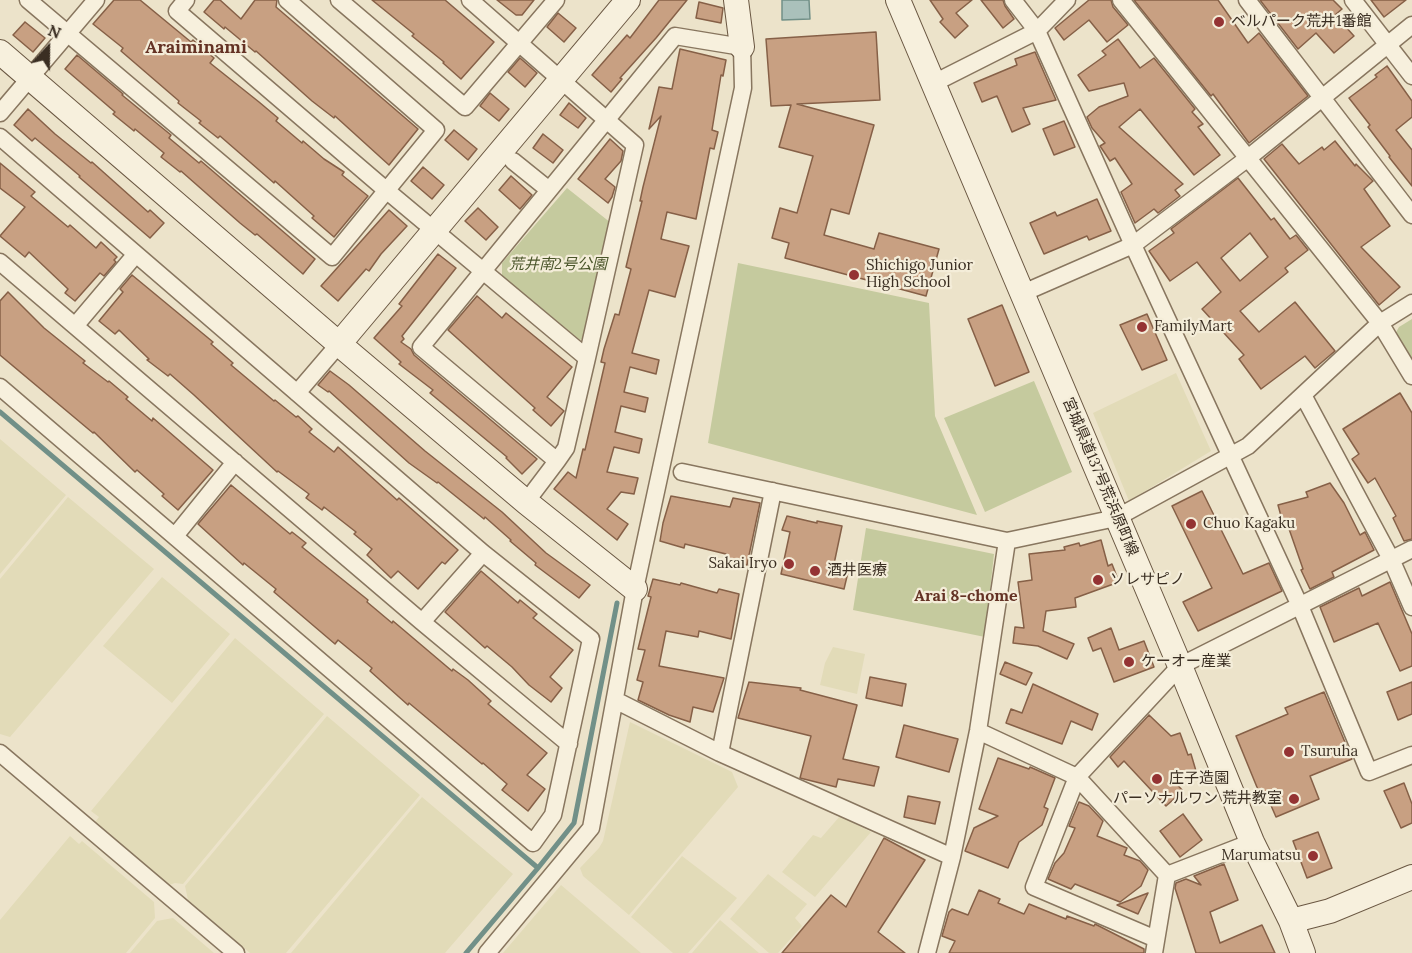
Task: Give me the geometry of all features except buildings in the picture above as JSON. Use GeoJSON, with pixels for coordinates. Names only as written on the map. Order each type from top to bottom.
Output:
{"type":"FeatureCollection","features":[{"type":"Feature","properties":{"kind":"street"},"geometry":{"type":"LineString","coordinates":[[28,0],[332,257],[436,130],[287,0]]}},
{"type":"Feature","properties":{"kind":"street"},"geometry":{"type":"LineString","coordinates":[[0,113],[96,0]]}},
{"type":"Feature","properties":{"kind":"street"},"geometry":{"type":"LineString","coordinates":[[339,0],[465,107],[556,0]]}},
{"type":"Feature","properties":{"kind":"street"},"geometry":{"type":"LineString","coordinates":[[470,0],[635,145],[566,448],[526,502]]}},
{"type":"Feature","properties":{"kind":"street"},"geometry":{"type":"LineString","coordinates":[[297,393],[628,0]]}},
{"type":"Feature","properties":{"kind":"street"},"geometry":{"type":"LineString","coordinates":[[487,953],[591,828],[635,589],[743,88],[742,47],[736,0]]}},
{"type":"Feature","properties":{"kind":"street","name":"宮城県道137号荒浜原町線"},"geometry":{"type":"LineString","coordinates":[[898,0],[1180,666],[1252,842],[1291,921],[1303,953]]}},
{"type":"Feature","properties":{"kind":"street"},"geometry":{"type":"LineString","coordinates":[[1013,0],[1037,31],[1300,606],[1369,772],[1412,755]]}},
{"type":"Feature","properties":{"kind":"street"},"geometry":{"type":"LineString","coordinates":[[934,83],[1037,31],[1067,0]]}},
{"type":"Feature","properties":{"kind":"street"},"geometry":{"type":"LineString","coordinates":[[1121,0],[1380,323],[1412,376]]}},
{"type":"Feature","properties":{"kind":"street"},"geometry":{"type":"LineString","coordinates":[[1246,0],[1412,215]]}},
{"type":"Feature","properties":{"kind":"street"},"geometry":{"type":"LineString","coordinates":[[1353,0],[1412,76]]}},
{"type":"Feature","properties":{"kind":"street"},"geometry":{"type":"LineString","coordinates":[[176,4],[386,190],[587,358]]}},
{"type":"Feature","properties":{"kind":"street"},"geometry":{"type":"LineString","coordinates":[[1023,293],[1133,245],[1248,158],[1412,25]]}},
{"type":"Feature","properties":{"kind":"street"},"geometry":{"type":"LineString","coordinates":[[557,461],[420,347],[675,36],[742,47]]}},
{"type":"Feature","properties":{"kind":"street"},"geometry":{"type":"LineString","coordinates":[[0,52],[339,344],[526,502],[635,589]]}},
{"type":"Feature","properties":{"kind":"street"},"geometry":{"type":"LineString","coordinates":[[0,137],[483,553],[591,639],[554,815],[533,843],[0,387]]}},
{"type":"Feature","properties":{"kind":"street"},"geometry":{"type":"LineString","coordinates":[[513,161],[549,190]]}},
{"type":"Feature","properties":{"kind":"street"},"geometry":{"type":"LineString","coordinates":[[75,326],[136,254]]}},
{"type":"Feature","properties":{"kind":"street"},"geometry":{"type":"LineString","coordinates":[[0,262],[422,622],[569,744]]}},
{"type":"Feature","properties":{"kind":"street"},"geometry":{"type":"LineString","coordinates":[[682,472],[1007,541],[1116,518],[1248,446],[1380,323],[1412,303]]}},
{"type":"Feature","properties":{"kind":"street"},"geometry":{"type":"LineString","coordinates":[[1303,395],[1391,559],[1412,607]]}},
{"type":"Feature","properties":{"kind":"street"},"geometry":{"type":"LineString","coordinates":[[175,536],[235,462]]}},
{"type":"Feature","properties":{"kind":"street"},"geometry":{"type":"LineString","coordinates":[[720,753],[773,491]]}},
{"type":"Feature","properties":{"kind":"street"},"geometry":{"type":"LineString","coordinates":[[927,953],[952,857],[978,731],[1007,541]]}},
{"type":"Feature","properties":{"kind":"street"},"geometry":{"type":"LineString","coordinates":[[1167,875],[1156,946],[1034,887],[1077,777],[1180,666],[1412,549]]}},
{"type":"Feature","properties":{"kind":"street"},"geometry":{"type":"LineString","coordinates":[[422,622],[483,553]]}},
{"type":"Feature","properties":{"kind":"street"},"geometry":{"type":"LineString","coordinates":[[615,700],[720,753],[952,857]]}},
{"type":"Feature","properties":{"kind":"street"},"geometry":{"type":"LineString","coordinates":[[978,731],[1077,777],[1167,875]]}},
{"type":"Feature","properties":{"kind":"street"},"geometry":{"type":"LineString","coordinates":[[0,753],[236,953]]}},
{"type":"Feature","properties":{"kind":"street"},"geometry":{"type":"LineString","coordinates":[[1167,875],[1252,842]]}},
{"type":"Feature","properties":{"kind":"street"},"geometry":{"type":"LineString","coordinates":[[1291,921],[1330,911],[1412,878]]}},
{"type":"Feature","properties":{"kind":"shaded area"},"geometry":{"type":"Polygon","coordinates":[[[1176,373],[1211,451],[1129,501],[1093,413],[1176,373]]]}},
{"type":"Feature","properties":{"kind":"shaded area"},"geometry":{"type":"Polygon","coordinates":[[[0,439],[66,495],[0,574],[0,439]]]}},
{"type":"Feature","properties":{"kind":"shaded area"},"geometry":{"type":"Polygon","coordinates":[[[68,497],[154,569],[10,737],[0,734],[0,579],[68,497]]]}},
{"type":"Feature","properties":{"kind":"shaded area"},"geometry":{"type":"Polygon","coordinates":[[[162,577],[230,634],[172,703],[103,646],[162,577]]]}},
{"type":"Feature","properties":{"kind":"shaded area"},"geometry":{"type":"Polygon","coordinates":[[[235,638],[324,714],[183,884],[169,885],[95,822],[99,817],[91,811],[235,638]]]}},
{"type":"Feature","properties":{"kind":"shaded area"},"geometry":{"type":"Polygon","coordinates":[[[833,647],[865,654],[857,694],[820,685],[825,663],[833,647]]]}},
{"type":"Feature","properties":{"kind":"shaded area"},"geometry":{"type":"Polygon","coordinates":[[[327,716],[420,795],[286,953],[250,953],[188,900],[185,886],[327,716]]]}},
{"type":"Feature","properties":{"kind":"shaded area"},"geometry":{"type":"Polygon","coordinates":[[[630,722],[732,772],[738,787],[629,915],[583,876],[580,868],[603,841],[630,722]]]}},
{"type":"Feature","properties":{"kind":"shaded area"},"geometry":{"type":"Polygon","coordinates":[[[422,797],[513,874],[445,953],[291,953],[422,797]]]}},
{"type":"Feature","properties":{"kind":"shaded area"},"geometry":{"type":"Polygon","coordinates":[[[840,816],[871,832],[815,897],[782,872],[813,835],[821,838],[840,816]]]}},
{"type":"Feature","properties":{"kind":"shaded area"},"geometry":{"type":"Polygon","coordinates":[[[70,836],[79,844],[82,841],[154,902],[155,918],[126,953],[0,953],[0,920],[70,836]]]}},
{"type":"Feature","properties":{"kind":"shaded area"},"geometry":{"type":"Polygon","coordinates":[[[682,856],[737,898],[688,953],[673,953],[631,917],[682,856]]]}},
{"type":"Feature","properties":{"kind":"shaded area"},"geometry":{"type":"Polygon","coordinates":[[[768,874],[807,904],[795,918],[802,926],[778,953],[769,953],[730,919],[768,874]]]}},
{"type":"Feature","properties":{"kind":"shaded area"},"geometry":{"type":"Polygon","coordinates":[[[561,885],[641,953],[503,953],[561,885]]]}},
{"type":"Feature","properties":{"kind":"shaded area"},"geometry":{"type":"Polygon","coordinates":[[[173,918],[214,953],[130,953],[157,921],[173,918]]]}},
{"type":"Feature","properties":{"kind":"shaded area"},"geometry":{"type":"Polygon","coordinates":[[[720,920],[759,953],[692,953],[720,920]]]}},
{"type":"Feature","properties":{"kind":"green space","name":"荒井南2号公園"},"geometry":{"type":"Polygon","coordinates":[[[567,188],[611,223],[588,337],[580,340],[502,276],[502,263],[567,188]]]}},
{"type":"Feature","properties":{"kind":"green space"},"geometry":{"type":"Polygon","coordinates":[[[738,263],[929,303],[935,416],[977,515],[708,443],[738,263]]]}},
{"type":"Feature","properties":{"kind":"green space"},"geometry":{"type":"Polygon","coordinates":[[[1412,319],[1412,365],[1394,336],[1399,327],[1412,319]]]}},
{"type":"Feature","properties":{"kind":"green space"},"geometry":{"type":"Polygon","coordinates":[[[1034,381],[1072,472],[985,512],[944,418],[1034,381]]]}},
{"type":"Feature","properties":{"kind":"green space"},"geometry":{"type":"Polygon","coordinates":[[[866,528],[994,554],[985,637],[853,610],[866,528]]]}},
{"type":"Feature","properties":{"kind":"water"},"geometry":{"type":"Polygon","coordinates":[[[782,0],[809,0],[810,19],[782,20],[782,0]]]}},
{"type":"Feature","properties":{"kind":"waterway"},"geometry":{"type":"LineString","coordinates":[[0,412],[538,868]]}},
{"type":"Feature","properties":{"kind":"waterway"},"geometry":{"type":"LineString","coordinates":[[466,953],[574,823],[617,603]]}},
{"type":"Feature","properties":{"kind":"place","name":"ベルパーク荒井1番館"},"geometry":{"type":"Point","coordinates":[1219,22]}},
{"type":"Feature","properties":{"kind":"place","name":"Shichigo Junior High School"},"geometry":{"type":"Point","coordinates":[854,275]}},
{"type":"Feature","properties":{"kind":"place","name":"FamilyMart"},"geometry":{"type":"Point","coordinates":[1142,327]}},
{"type":"Feature","properties":{"kind":"place","name":"Chuo Kagaku"},"geometry":{"type":"Point","coordinates":[1191,524]}},
{"type":"Feature","properties":{"kind":"place","name":"Sakai Iryo"},"geometry":{"type":"Point","coordinates":[789,564]}},
{"type":"Feature","properties":{"kind":"place","name":"酒井医療"},"geometry":{"type":"Point","coordinates":[815,571]}},
{"type":"Feature","properties":{"kind":"place","name":"ソレサピノ"},"geometry":{"type":"Point","coordinates":[1098,580]}},
{"type":"Feature","properties":{"kind":"place","name":"ケーオー産業"},"geometry":{"type":"Point","coordinates":[1129,662]}},
{"type":"Feature","properties":{"kind":"place","name":"Tsuruha"},"geometry":{"type":"Point","coordinates":[1289,752]}},
{"type":"Feature","properties":{"kind":"place","name":"庄子造園"},"geometry":{"type":"Point","coordinates":[1157,779]}},
{"type":"Feature","properties":{"kind":"place","name":"パーソナルワン 荒井教室"},"geometry":{"type":"Point","coordinates":[1294,799]}},
{"type":"Feature","properties":{"kind":"place","name":"Marumatsu"},"geometry":{"type":"Point","coordinates":[1313,856]}},
{"type":"Feature","properties":{"kind":"district","name":"Araiminami"},"geometry":{"type":"Point","coordinates":[196,48]}},
{"type":"Feature","properties":{"kind":"district","name":"Arai 8-chome"},"geometry":{"type":"Point","coordinates":[966,596]}}]}
